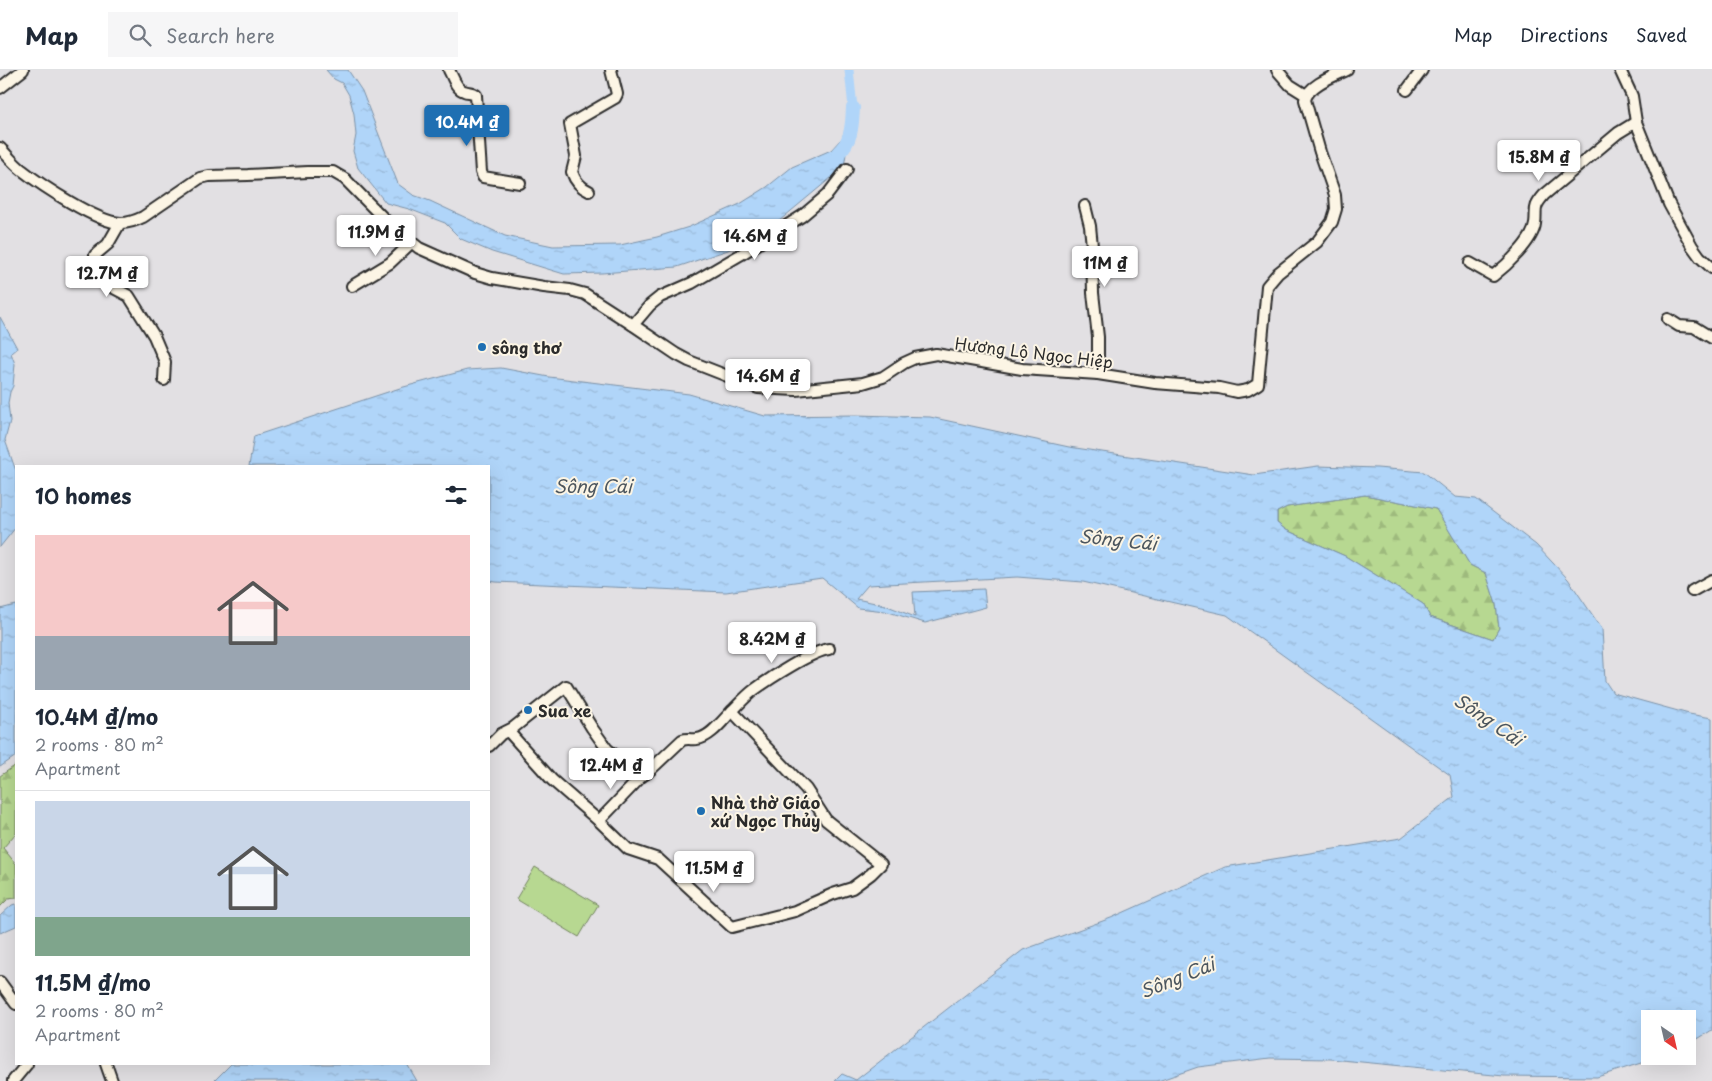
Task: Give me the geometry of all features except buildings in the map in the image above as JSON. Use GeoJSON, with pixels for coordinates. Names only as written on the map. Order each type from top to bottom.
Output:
{"type":"FeatureCollection","features":[{"type":"Feature","properties":{"kind":"street"},"geometry":{"type":"LineString","coordinates":[[0,88],[23,70]]}},
{"type":"Feature","properties":{"kind":"street"},"geometry":{"type":"LineString","coordinates":[[449,70],[458,88],[463,91],[473,92],[476,95],[482,178],[520,183]]}},
{"type":"Feature","properties":{"kind":"street"},"geometry":{"type":"LineString","coordinates":[[589,192],[580,186],[572,172],[576,156],[570,124],[615,98],[617,94],[611,70]]}},
{"type":"Feature","properties":{"kind":"street"},"geometry":{"type":"LineString","coordinates":[[1277,70],[1290,85],[1306,95],[1315,87],[1347,70]]}},
{"type":"Feature","properties":{"kind":"street"},"geometry":{"type":"LineString","coordinates":[[1407,90],[1422,70]]}},
{"type":"Feature","properties":{"kind":"street"},"geometry":{"type":"LineString","coordinates":[[1620,70],[1632,96],[1636,122],[1669,204],[1692,246],[1712,268]]}},
{"type":"Feature","properties":{"kind":"street","name":"Hương Lộ Ngọc Hiệp"},"geometry":{"type":"LineString","coordinates":[[120,223],[138,220],[200,178],[210,176],[332,172],[345,179],[389,224],[419,248],[475,273],[585,294],[689,361],[741,382],[766,389],[796,390],[874,381],[904,362],[936,354],[1022,369],[1098,374],[1155,383],[1219,388],[1237,392],[1248,390],[1258,384],[1267,286],[1278,273],[1318,242],[1332,222],[1336,209],[1335,194],[1313,130],[1305,100],[1306,95]]}},
{"type":"Feature","properties":{"kind":"street"},"geometry":{"type":"LineString","coordinates":[[1470,263],[1493,276],[1526,242],[1535,224],[1536,204],[1544,195],[1618,133],[1636,122]]}},
{"type":"Feature","properties":{"kind":"street"},"geometry":{"type":"LineString","coordinates":[[0,148],[21,169],[53,191],[102,219],[120,223],[108,244],[95,255],[96,261],[112,287],[130,296],[154,336],[165,362],[164,380]]}},
{"type":"Feature","properties":{"kind":"street"},"geometry":{"type":"LineString","coordinates":[[634,324],[650,305],[660,297],[692,283],[802,216],[828,194],[847,169]]}},
{"type":"Feature","properties":{"kind":"street"},"geometry":{"type":"LineString","coordinates":[[1085,206],[1092,246],[1093,293],[1098,337],[1098,374]]}},
{"type":"Feature","properties":{"kind":"street"},"geometry":{"type":"LineString","coordinates":[[352,286],[390,263],[411,243]]}},
{"type":"Feature","properties":{"kind":"street"},"geometry":{"type":"LineString","coordinates":[[1668,319],[1679,326],[1694,327],[1712,338]]}},
{"type":"Feature","properties":{"kind":"street"},"geometry":{"type":"LineString","coordinates":[[1692,591],[1712,580]]}},
{"type":"Feature","properties":{"kind":"street"},"geometry":{"type":"LineString","coordinates":[[599,820],[642,776],[682,740],[688,738],[697,740],[706,736],[754,690],[797,663],[821,650],[829,649]]}},
{"type":"Feature","properties":{"kind":"street"},"geometry":{"type":"LineString","coordinates":[[490,745],[501,734],[508,731],[566,686],[592,728],[612,754],[642,776]]}},
{"type":"Feature","properties":{"kind":"street"},"geometry":{"type":"LineString","coordinates":[[508,731],[552,780],[599,820],[628,849],[658,859],[732,927],[794,910],[852,888],[881,864],[826,820],[806,789],[732,712]]}},
{"type":"Feature","properties":{"kind":"street"},"geometry":{"type":"LineString","coordinates":[[0,982],[15,1003]]}},
{"type":"Feature","properties":{"kind":"street"},"geometry":{"type":"LineString","coordinates":[[13,1081],[26,1065]]}},
{"type":"Feature","properties":{"kind":"street"},"geometry":{"type":"LineString","coordinates":[[106,1065],[112,1081]]}},
{"type":"Feature","properties":{"kind":"green space"},"geometry":{"type":"Polygon","coordinates":[[[1365,495],[1436,509],[1470,565],[1486,573],[1496,604],[1499,628],[1493,639],[1430,617],[1423,604],[1345,556],[1286,530],[1277,523],[1277,512],[1287,507],[1365,495]]]}},
{"type":"Feature","properties":{"kind":"green space"},"geometry":{"type":"Polygon","coordinates":[[[15,766],[15,834],[3,848],[15,863],[15,898],[8,899],[0,907],[0,776],[15,766]]]}},
{"type":"Feature","properties":{"kind":"green space"},"geometry":{"type":"Polygon","coordinates":[[[535,867],[598,905],[579,937],[516,899],[535,867]]]}},
{"type":"Feature","properties":{"kind":"water"},"geometry":{"type":"Polygon","coordinates":[[[326,70],[348,70],[362,91],[398,184],[413,195],[505,236],[553,246],[620,245],[657,237],[689,227],[740,204],[767,187],[792,167],[831,150],[842,138],[853,108],[844,167],[779,221],[728,250],[677,267],[564,274],[492,252],[461,239],[445,223],[409,209],[386,203],[358,168],[353,151],[356,135],[354,114],[349,95],[342,83],[334,79],[326,70]]]}},
{"type":"Feature","properties":{"kind":"water"},"geometry":{"type":"Polygon","coordinates":[[[0,317],[17,348],[11,353],[15,364],[13,386],[8,403],[10,421],[5,440],[15,468],[15,528],[0,547],[0,317]]]}},
{"type":"Feature","properties":{"kind":"water","name":"Sông Cái"},"geometry":{"type":"Polygon","coordinates":[[[501,368],[549,377],[689,394],[765,416],[856,415],[930,417],[1069,447],[1254,475],[1318,466],[1424,472],[1455,497],[1476,499],[1536,545],[1568,579],[1602,629],[1605,681],[1613,693],[1689,714],[1712,718],[1712,1030],[1696,1040],[1696,1010],[1641,1010],[1641,1063],[1597,1077],[1504,1076],[1331,1059],[1270,1058],[1198,1067],[1158,1081],[835,1081],[842,1074],[856,1080],[1023,950],[1111,918],[1225,867],[1401,838],[1454,797],[1450,775],[1227,615],[1083,582],[1017,577],[868,585],[856,599],[885,605],[915,617],[913,592],[984,589],[986,607],[925,623],[885,611],[858,608],[822,578],[726,592],[490,581],[490,465],[249,465],[254,436],[400,388],[467,370],[501,368]],[[1365,495],[1287,507],[1277,512],[1277,523],[1286,530],[1345,556],[1423,604],[1430,617],[1493,639],[1499,628],[1496,604],[1486,573],[1470,565],[1436,509],[1365,495]]]}},
{"type":"Feature","properties":{"kind":"water"},"geometry":{"type":"Polygon","coordinates":[[[15,605],[15,757],[0,767],[0,609],[15,605]]]}},
{"type":"Feature","properties":{"kind":"water"},"geometry":{"type":"Polygon","coordinates":[[[15,904],[15,926],[0,933],[0,916],[15,904]]]}},
{"type":"Feature","properties":{"kind":"water"},"geometry":{"type":"Polygon","coordinates":[[[230,1065],[408,1065],[417,1081],[214,1081],[230,1065]]]}},
{"type":"Feature","properties":{"kind":"waterway"},"geometry":{"type":"LineString","coordinates":[[849,70],[853,108]]}},
{"type":"Feature","properties":{"kind":"waterway"},"geometry":{"type":"LineString","coordinates":[[838,153],[849,138],[852,127],[853,108]]}},
{"type":"Feature","properties":{"kind":"place","name":"sông thơ"},"geometry":{"type":"Point","coordinates":[482,347]}},
{"type":"Feature","properties":{"kind":"place","name":"Sua xe"},"geometry":{"type":"Point","coordinates":[528,710]}},
{"type":"Feature","properties":{"kind":"place","name":"Nhà thờ Giáo xứ Ngọc Thủy"},"geometry":{"type":"Point","coordinates":[701,811]}}]}
